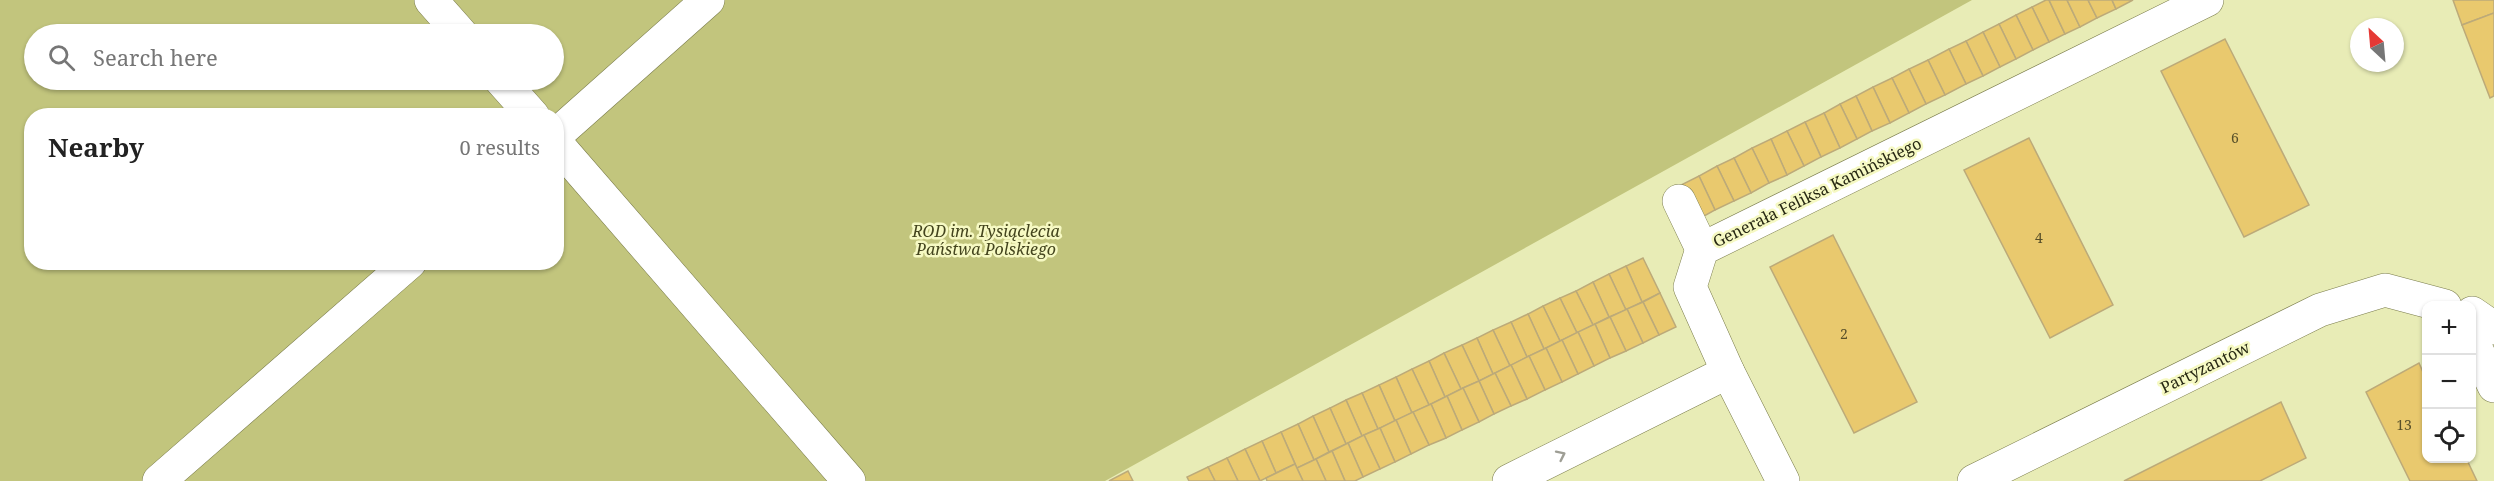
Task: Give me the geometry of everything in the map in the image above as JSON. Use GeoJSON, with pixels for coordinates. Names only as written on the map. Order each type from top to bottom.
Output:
{"type":"FeatureCollection","features":[{"type":"Feature","properties":{"kind":"street"},"geometry":{"type":"LineString","coordinates":[[431,0],[452,24]]}},
{"type":"Feature","properties":{"kind":"street"},"geometry":{"type":"LineString","coordinates":[[564,128],[708,0]]}},
{"type":"Feature","properties":{"kind":"street","name":"Generała Feliksa Kamińskiego"},"geometry":{"type":"LineString","coordinates":[[1783,481],[1728,372],[1690,287],[1702,249],[2207,0]]}},
{"type":"Feature","properties":{"kind":"street"},"geometry":{"type":"LineString","coordinates":[[510,90],[525,108]]}},
{"type":"Feature","properties":{"kind":"street"},"geometry":{"type":"LineString","coordinates":[[564,152],[849,481]]}},
{"type":"Feature","properties":{"kind":"street"},"geometry":{"type":"LineString","coordinates":[[1679,201],[1702,249]]}},
{"type":"Feature","properties":{"kind":"street"},"geometry":{"type":"LineString","coordinates":[[159,481],[401,270]]}},
{"type":"Feature","properties":{"kind":"street","name":"Partyzantów"},"geometry":{"type":"LineString","coordinates":[[1974,481],[2320,310],[2385,290],[2426,301]]}},
{"type":"Feature","properties":{"kind":"street"},"geometry":{"type":"LineString","coordinates":[[2476,316],[2494,328]]}},
{"type":"Feature","properties":{"kind":"street"},"geometry":{"type":"LineString","coordinates":[[2476,348],[2494,386]]}},
{"type":"Feature","properties":{"kind":"street"},"geometry":{"type":"LineString","coordinates":[[1509,481],[1728,372]]}},
{"type":"Feature","properties":{"kind":"green space","name":"ROD im. Tysiąclecia Państwa Polskiego"},"geometry":{"type":"Polygon","coordinates":[[[0,0],[1972,0],[1105,481],[0,481],[0,0]]]}},
{"type":"Feature","properties":{"kind":"building"},"geometry":{"type":"Polygon","coordinates":[[[2049,0],[2065,34],[2049,42],[2032,7],[2049,0]]]}},
{"type":"Feature","properties":{"kind":"building"},"geometry":{"type":"Polygon","coordinates":[[[2049,0],[2067,0],[2080,27],[2065,34],[2049,0]]]}},
{"type":"Feature","properties":{"kind":"building"},"geometry":{"type":"Polygon","coordinates":[[[2067,0],[2088,0],[2097,18],[2080,27],[2067,0]]]}},
{"type":"Feature","properties":{"kind":"building"},"geometry":{"type":"Polygon","coordinates":[[[2088,0],[2112,0],[2116,9],[2097,18],[2088,0]]]}},
{"type":"Feature","properties":{"kind":"building"},"geometry":{"type":"Polygon","coordinates":[[[2112,0],[2133,0],[2116,9],[2112,0]]]}},
{"type":"Feature","properties":{"kind":"building"},"geometry":{"type":"Polygon","coordinates":[[[2453,0],[2494,0],[2494,13],[2462,25],[2453,0]]]}},
{"type":"Feature","properties":{"kind":"building"},"geometry":{"type":"Polygon","coordinates":[[[2032,7],[2049,42],[2033,50],[2016,15],[2032,7]]]}},
{"type":"Feature","properties":{"kind":"building"},"geometry":{"type":"Polygon","coordinates":[[[2494,13],[2494,96],[2490,98],[2462,25],[2494,13]]]}},
{"type":"Feature","properties":{"kind":"building"},"geometry":{"type":"Polygon","coordinates":[[[2016,15],[2033,50],[2016,59],[1999,24],[2016,15]]]}},
{"type":"Feature","properties":{"kind":"building"},"geometry":{"type":"Polygon","coordinates":[[[1999,24],[2016,59],[2000,67],[1983,32],[1999,24]]]}},
{"type":"Feature","properties":{"kind":"building"},"geometry":{"type":"Polygon","coordinates":[[[1983,32],[2000,67],[1983,76],[1966,41],[1983,32]]]}},
{"type":"Feature","properties":{"kind":"building"},"geometry":{"type":"Polygon","coordinates":[[[2225,39],[2309,205],[2244,237],[2161,71],[2225,39]]]}},
{"type":"Feature","properties":{"kind":"building"},"geometry":{"type":"Polygon","coordinates":[[[1966,41],[1983,76],[1966,84],[1949,49],[1966,41]]]}},
{"type":"Feature","properties":{"kind":"building"},"geometry":{"type":"Polygon","coordinates":[[[1949,49],[1966,84],[1945,95],[1928,60],[1949,49]]]}},
{"type":"Feature","properties":{"kind":"building"},"geometry":{"type":"Polygon","coordinates":[[[1928,60],[1945,95],[1926,104],[1909,69],[1928,60]]]}},
{"type":"Feature","properties":{"kind":"building"},"geometry":{"type":"Polygon","coordinates":[[[1909,69],[1926,104],[1909,113],[1892,78],[1909,69]]]}},
{"type":"Feature","properties":{"kind":"building"},"geometry":{"type":"Polygon","coordinates":[[[1892,78],[1909,113],[1890,123],[1873,87],[1892,78]]]}},
{"type":"Feature","properties":{"kind":"building"},"geometry":{"type":"Polygon","coordinates":[[[1873,87],[1890,123],[1872,131],[1856,96],[1873,87]]]}},
{"type":"Feature","properties":{"kind":"building"},"geometry":{"type":"Polygon","coordinates":[[[1856,96],[1872,131],[1857,139],[1840,104],[1856,96]]]}},
{"type":"Feature","properties":{"kind":"building"},"geometry":{"type":"Polygon","coordinates":[[[1840,104],[1857,139],[1840,148],[1824,113],[1840,104]]]}},
{"type":"Feature","properties":{"kind":"building"},"geometry":{"type":"Polygon","coordinates":[[[1824,113],[1840,148],[1821,157],[1805,122],[1824,113]]]}},
{"type":"Feature","properties":{"kind":"building"},"geometry":{"type":"Polygon","coordinates":[[[1805,122],[1821,157],[1804,166],[1787,131],[1805,122]]]}},
{"type":"Feature","properties":{"kind":"building"},"geometry":{"type":"Polygon","coordinates":[[[1787,131],[1804,166],[1787,175],[1771,139],[1787,131]]]}},
{"type":"Feature","properties":{"kind":"building"},"geometry":{"type":"Polygon","coordinates":[[[2029,138],[2113,305],[2050,338],[1964,170],[2029,138]]]}},
{"type":"Feature","properties":{"kind":"building"},"geometry":{"type":"Polygon","coordinates":[[[1771,139],[1787,175],[1769,183],[1752,148],[1771,139]]]}},
{"type":"Feature","properties":{"kind":"building"},"geometry":{"type":"Polygon","coordinates":[[[1752,148],[1769,183],[1751,193],[1734,158],[1752,148]]]}},
{"type":"Feature","properties":{"kind":"building"},"geometry":{"type":"Polygon","coordinates":[[[1734,158],[1751,193],[1734,201],[1717,166],[1734,158]]]}},
{"type":"Feature","properties":{"kind":"building"},"geometry":{"type":"Polygon","coordinates":[[[1717,166],[1734,201],[1715,210],[1699,176],[1717,166]]]}},
{"type":"Feature","properties":{"kind":"building"},"geometry":{"type":"Polygon","coordinates":[[[1699,176],[1715,210],[1697,220],[1681,185],[1699,176]]]}},
{"type":"Feature","properties":{"kind":"building"},"geometry":{"type":"Polygon","coordinates":[[[1833,235],[1917,402],[1854,433],[1770,267],[1833,235]]]}},
{"type":"Feature","properties":{"kind":"building"},"geometry":{"type":"Polygon","coordinates":[[[1643,258],[1660,293],[1642,302],[1626,266],[1643,258]]]}},
{"type":"Feature","properties":{"kind":"building"},"geometry":{"type":"Polygon","coordinates":[[[1626,266],[1642,302],[1626,310],[1609,274],[1626,266]]]}},
{"type":"Feature","properties":{"kind":"building"},"geometry":{"type":"Polygon","coordinates":[[[1609,274],[1626,310],[1609,317],[1593,282],[1609,274]]]}},
{"type":"Feature","properties":{"kind":"building"},"geometry":{"type":"Polygon","coordinates":[[[1593,282],[1609,317],[1593,325],[1576,291],[1593,282]]]}},
{"type":"Feature","properties":{"kind":"building"},"geometry":{"type":"Polygon","coordinates":[[[1576,291],[1593,325],[1577,333],[1560,298],[1576,291]]]}},
{"type":"Feature","properties":{"kind":"building"},"geometry":{"type":"Polygon","coordinates":[[[1660,293],[1676,327],[1659,335],[1643,302],[1660,293]]]}},
{"type":"Feature","properties":{"kind":"building"},"geometry":{"type":"Polygon","coordinates":[[[1560,298],[1577,333],[1560,341],[1543,306],[1560,298]]]}},
{"type":"Feature","properties":{"kind":"building"},"geometry":{"type":"Polygon","coordinates":[[[1643,302],[1659,335],[1643,343],[1627,309],[1643,302]]]}},
{"type":"Feature","properties":{"kind":"building"},"geometry":{"type":"Polygon","coordinates":[[[1543,306],[1560,341],[1544,349],[1528,314],[1543,306]]]}},
{"type":"Feature","properties":{"kind":"building"},"geometry":{"type":"Polygon","coordinates":[[[1627,309],[1643,343],[1626,351],[1610,317],[1627,309]]]}},
{"type":"Feature","properties":{"kind":"building"},"geometry":{"type":"Polygon","coordinates":[[[1528,314],[1544,349],[1527,357],[1511,322],[1528,314]]]}},
{"type":"Feature","properties":{"kind":"building"},"geometry":{"type":"Polygon","coordinates":[[[1610,317],[1626,351],[1610,358],[1595,324],[1610,317]]]}},
{"type":"Feature","properties":{"kind":"building"},"geometry":{"type":"Polygon","coordinates":[[[1511,322],[1527,357],[1510,366],[1493,330],[1511,322]]]}},
{"type":"Feature","properties":{"kind":"building"},"geometry":{"type":"Polygon","coordinates":[[[1595,324],[1610,358],[1594,366],[1578,332],[1595,324]]]}},
{"type":"Feature","properties":{"kind":"building"},"geometry":{"type":"Polygon","coordinates":[[[1493,330],[1510,366],[1493,374],[1477,338],[1493,330]]]}},
{"type":"Feature","properties":{"kind":"building"},"geometry":{"type":"Polygon","coordinates":[[[1578,332],[1594,366],[1578,374],[1562,340],[1578,332]]]}},
{"type":"Feature","properties":{"kind":"building"},"geometry":{"type":"Polygon","coordinates":[[[1477,338],[1493,374],[1479,381],[1462,345],[1477,338]]]}},
{"type":"Feature","properties":{"kind":"building"},"geometry":{"type":"Polygon","coordinates":[[[1562,340],[1578,374],[1562,382],[1546,348],[1562,340]]]}},
{"type":"Feature","properties":{"kind":"building"},"geometry":{"type":"Polygon","coordinates":[[[1462,345],[1479,381],[1461,389],[1444,353],[1462,345]]]}},
{"type":"Feature","properties":{"kind":"building"},"geometry":{"type":"Polygon","coordinates":[[[1546,348],[1562,382],[1545,390],[1529,356],[1546,348]]]}},
{"type":"Feature","properties":{"kind":"building"},"geometry":{"type":"Polygon","coordinates":[[[1444,353],[1461,389],[1445,397],[1429,361],[1444,353]]]}},
{"type":"Feature","properties":{"kind":"building"},"geometry":{"type":"Polygon","coordinates":[[[1529,356],[1545,390],[1527,399],[1511,365],[1529,356]]]}},
{"type":"Feature","properties":{"kind":"building"},"geometry":{"type":"Polygon","coordinates":[[[1429,361],[1445,397],[1429,405],[1412,369],[1429,361]]]}},
{"type":"Feature","properties":{"kind":"building"},"geometry":{"type":"Polygon","coordinates":[[[2419,363],[2422,370],[2422,463],[2468,463],[2477,481],[2410,481],[2366,392],[2419,363]]]}},
{"type":"Feature","properties":{"kind":"building"},"geometry":{"type":"Polygon","coordinates":[[[1511,365],[1527,399],[1511,406],[1495,373],[1511,365]]]}},
{"type":"Feature","properties":{"kind":"building"},"geometry":{"type":"Polygon","coordinates":[[[1412,369],[1429,405],[1412,413],[1396,377],[1412,369]]]}},
{"type":"Feature","properties":{"kind":"building"},"geometry":{"type":"Polygon","coordinates":[[[1495,373],[1511,406],[1494,414],[1479,381],[1495,373]]]}},
{"type":"Feature","properties":{"kind":"building"},"geometry":{"type":"Polygon","coordinates":[[[1396,377],[1412,413],[1395,421],[1379,385],[1396,377]]]}},
{"type":"Feature","properties":{"kind":"building"},"geometry":{"type":"Polygon","coordinates":[[[1479,381],[1494,414],[1479,422],[1463,388],[1479,381]]]}},
{"type":"Feature","properties":{"kind":"building"},"geometry":{"type":"Polygon","coordinates":[[[1379,385],[1395,421],[1378,429],[1362,393],[1379,385]]]}},
{"type":"Feature","properties":{"kind":"building"},"geometry":{"type":"Polygon","coordinates":[[[1463,388],[1479,422],[1462,430],[1447,396],[1463,388]]]}},
{"type":"Feature","properties":{"kind":"building"},"geometry":{"type":"Polygon","coordinates":[[[1362,393],[1378,429],[1362,436],[1346,400],[1362,393]]]}},
{"type":"Feature","properties":{"kind":"building"},"geometry":{"type":"Polygon","coordinates":[[[1447,396],[1462,430],[1446,438],[1431,404],[1447,396]]]}},
{"type":"Feature","properties":{"kind":"building"},"geometry":{"type":"Polygon","coordinates":[[[1346,400],[1362,436],[1346,444],[1330,408],[1346,400]]]}},
{"type":"Feature","properties":{"kind":"building"},"geometry":{"type":"Polygon","coordinates":[[[2281,402],[2306,458],[2260,481],[2124,481],[2281,402]]]}},
{"type":"Feature","properties":{"kind":"building"},"geometry":{"type":"Polygon","coordinates":[[[1431,404],[1446,438],[1429,445],[1413,412],[1431,404]]]}},
{"type":"Feature","properties":{"kind":"building"},"geometry":{"type":"Polygon","coordinates":[[[1330,408],[1346,444],[1329,452],[1313,416],[1330,408]]]}},
{"type":"Feature","properties":{"kind":"building"},"geometry":{"type":"Polygon","coordinates":[[[1413,412],[1429,445],[1411,454],[1396,420],[1413,412]]]}},
{"type":"Feature","properties":{"kind":"building"},"geometry":{"type":"Polygon","coordinates":[[[1313,416],[1329,452],[1314,460],[1298,424],[1313,416]]]}},
{"type":"Feature","properties":{"kind":"building"},"geometry":{"type":"Polygon","coordinates":[[[1396,420],[1411,454],[1395,462],[1380,428],[1396,420]]]}},
{"type":"Feature","properties":{"kind":"building"},"geometry":{"type":"Polygon","coordinates":[[[1298,424],[1314,460],[1297,468],[1281,432],[1298,424]]]}},
{"type":"Feature","properties":{"kind":"building"},"geometry":{"type":"Polygon","coordinates":[[[1380,428],[1395,462],[1380,469],[1364,435],[1380,428]]]}},
{"type":"Feature","properties":{"kind":"building"},"geometry":{"type":"Polygon","coordinates":[[[1281,432],[1295,464],[1276,473],[1262,441],[1281,432]]]}},
{"type":"Feature","properties":{"kind":"building"},"geometry":{"type":"Polygon","coordinates":[[[1364,435],[1380,469],[1363,477],[1348,443],[1364,435]]]}},
{"type":"Feature","properties":{"kind":"building"},"geometry":{"type":"Polygon","coordinates":[[[1262,441],[1276,473],[1260,481],[1245,449],[1262,441]]]}},
{"type":"Feature","properties":{"kind":"building"},"geometry":{"type":"Polygon","coordinates":[[[1348,443],[1363,477],[1355,481],[1345,481],[1332,451],[1348,443]]]}},
{"type":"Feature","properties":{"kind":"building"},"geometry":{"type":"Polygon","coordinates":[[[1245,449],[1260,481],[1238,481],[1227,458],[1245,449]]]}},
{"type":"Feature","properties":{"kind":"building"},"geometry":{"type":"Polygon","coordinates":[[[1332,451],[1345,481],[1326,481],[1316,459],[1332,451]]]}},
{"type":"Feature","properties":{"kind":"building"},"geometry":{"type":"Polygon","coordinates":[[[1227,458],[1238,481],[1215,481],[1208,467],[1227,458]]]}},
{"type":"Feature","properties":{"kind":"building"},"geometry":{"type":"Polygon","coordinates":[[[1316,459],[1326,481],[1303,481],[1297,468],[1316,459]]]}},
{"type":"Feature","properties":{"kind":"building"},"geometry":{"type":"Polygon","coordinates":[[[1295,464],[1303,481],[1267,481],[1266,478],[1295,464]]]}},
{"type":"Feature","properties":{"kind":"building"},"geometry":{"type":"Polygon","coordinates":[[[1208,467],[1215,481],[1189,481],[1187,477],[1208,467]]]}},
{"type":"Feature","properties":{"kind":"building"},"geometry":{"type":"Polygon","coordinates":[[[1128,471],[1133,481],[1109,481],[1128,471]]]}}]}
